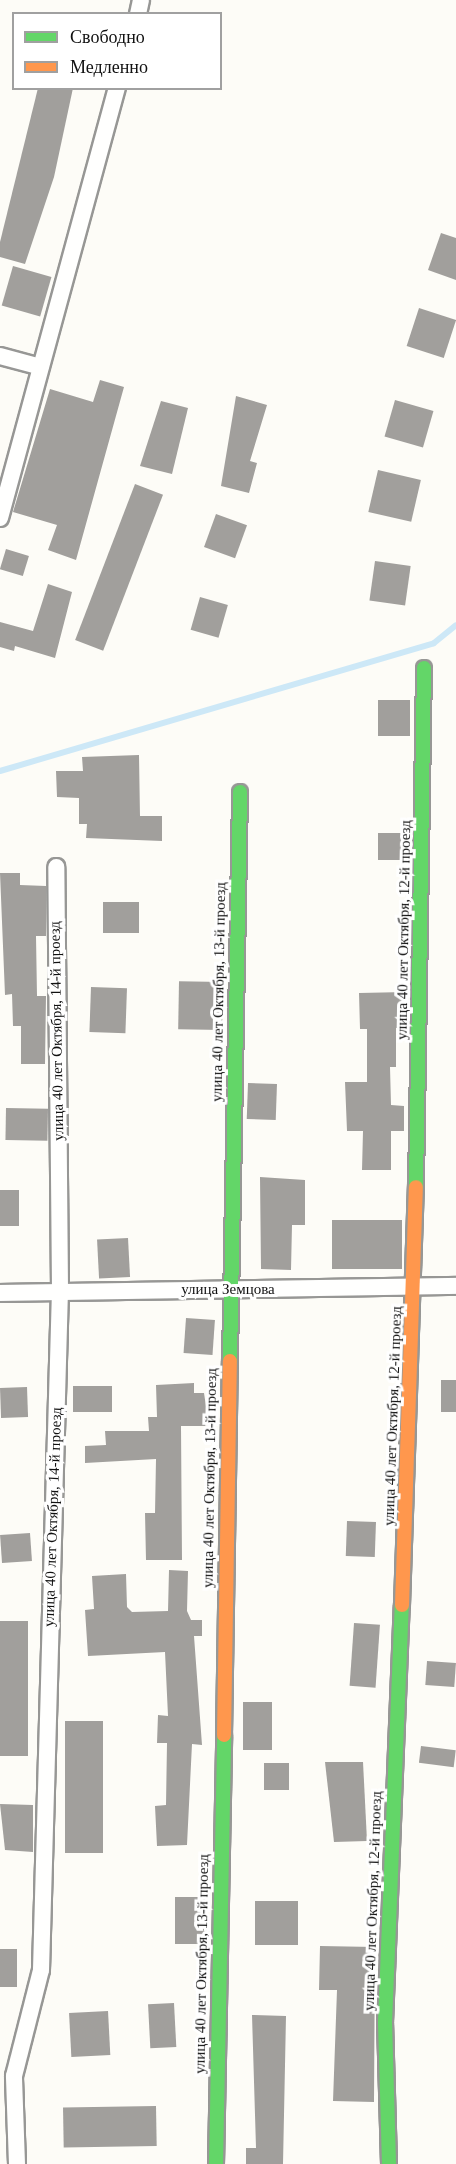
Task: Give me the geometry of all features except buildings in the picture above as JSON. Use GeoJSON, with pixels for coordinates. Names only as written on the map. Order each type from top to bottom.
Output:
{"type":"FeatureCollection","features":[{"type":"Feature","properties":{"kind":"street"},"geometry":{"type":"LineString","coordinates":[[0,518],[116,90]]}},
{"type":"Feature","properties":{"kind":"street"},"geometry":{"type":"LineString","coordinates":[[0,356],[41,368]]}},
{"type":"Feature","properties":{"kind":"street","name":"улица 40 лет Октября, 12-й проезд"},"geometry":{"type":"LineString","coordinates":[[389,2164],[385,2023],[415,1288],[424,668]]}},
{"type":"Feature","properties":{"kind":"street","name":"улица 40 лет Октября, 13-й проезд"},"geometry":{"type":"LineString","coordinates":[[216,2164],[229,1291],[240,792]]}},
{"type":"Feature","properties":{"kind":"street","name":"улица 40 лет Октября, 14-й проезд"},"geometry":{"type":"LineString","coordinates":[[17,2164],[14,2076],[41,1970],[60,1289],[56,867]]}},
{"type":"Feature","properties":{"kind":"street","name":"улица Земцова"},"geometry":{"type":"LineString","coordinates":[[0,1293],[60,1289],[229,1291],[456,1286]]}},
{"type":"Feature","properties":{"kind":"waterway"},"geometry":{"type":"LineString","coordinates":[[0,771],[434,643],[456,625]]}},
{"type":"Feature","properties":{"kind":"traffic: fast"},"geometry":{"type":"LineString","coordinates":[[416,1187],[424,668]]}},
{"type":"Feature","properties":{"kind":"traffic: fast"},"geometry":{"type":"LineString","coordinates":[[230,1361],[240,792]]}},
{"type":"Feature","properties":{"kind":"traffic: fast"},"geometry":{"type":"LineString","coordinates":[[389,2164],[385,2023],[402,1605]]}},
{"type":"Feature","properties":{"kind":"traffic: fast"},"geometry":{"type":"LineString","coordinates":[[216,2164],[224,1735]]}},
{"type":"Feature","properties":{"kind":"traffic: slow"},"geometry":{"type":"LineString","coordinates":[[402,1605],[416,1187]]}},
{"type":"Feature","properties":{"kind":"traffic: slow"},"geometry":{"type":"LineString","coordinates":[[224,1735],[230,1361]]}}]}
